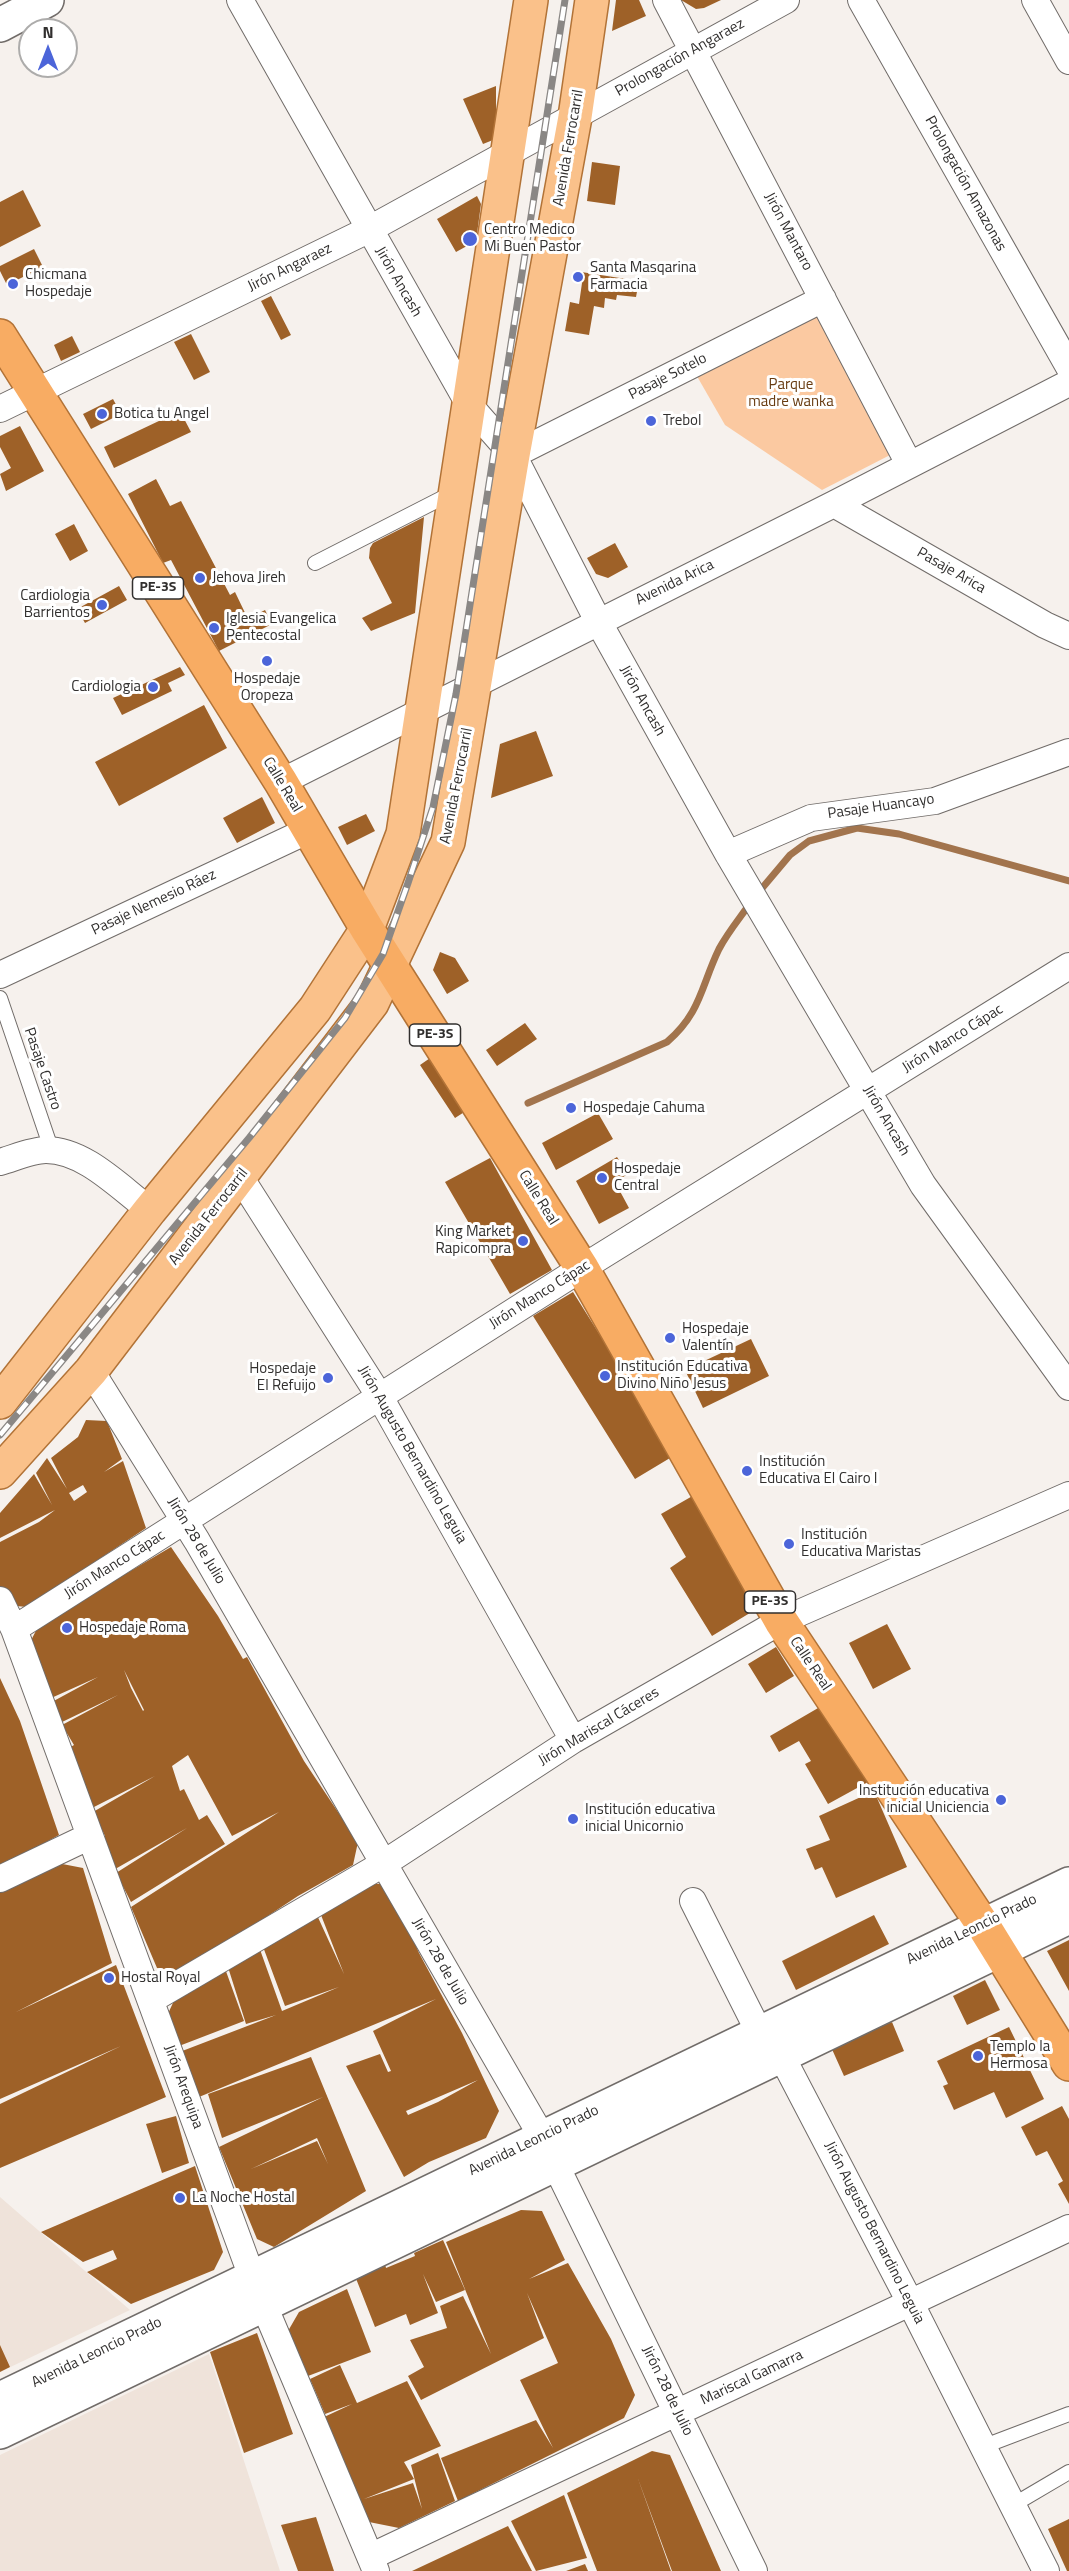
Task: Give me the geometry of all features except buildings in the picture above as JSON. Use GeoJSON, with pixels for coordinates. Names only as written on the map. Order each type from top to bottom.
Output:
{"type":"FeatureCollection","features":[{"type":"Feature","properties":{"kind":"highway","name":"Calle Real"},"geometry":{"type":"LineString","coordinates":[[0,336],[280,782],[391,968],[582,1268],[781,1621],[990,1938],[1069,2064]]}},
{"type":"Feature","properties":{"kind":"main road"},"geometry":{"type":"LineString","coordinates":[[0,1402],[150,1210],[315,1009],[367,929],[403,834],[531,0]]}},
{"type":"Feature","properties":{"kind":"main road","name":"Avenida Ferrocarril"},"geometry":{"type":"LineString","coordinates":[[0,1472],[91,1371],[344,1043],[372,1003],[391,968],[448,842],[477,682],[513,455],[575,117],[592,0]]}},
{"type":"Feature","properties":{"kind":"street"},"geometry":{"type":"LineString","coordinates":[[0,25],[47,0]]}},
{"type":"Feature","properties":{"kind":"street","name":"Jirón Ancash"},"geometry":{"type":"LineString","coordinates":[[240,0],[368,230],[470,406],[513,455],[598,621],[728,854],[923,1185],[1069,1387]]}},
{"type":"Feature","properties":{"kind":"street","name":"Jirón Mantaro"},"geometry":{"type":"LineString","coordinates":[[666,0],[909,464]]}},
{"type":"Feature","properties":{"kind":"street","name":"Prolongación Angaraez"},"geometry":{"type":"LineString","coordinates":[[575,117],[786,0]]}},
{"type":"Feature","properties":{"kind":"street","name":"Prolongación Amazonas"},"geometry":{"type":"LineString","coordinates":[[861,0],[1069,368]]}},
{"type":"Feature","properties":{"kind":"street"},"geometry":{"type":"LineString","coordinates":[[1035,0],[1069,61]]}},
{"type":"Feature","properties":{"kind":"street","name":"Jirón Angaraez"},"geometry":{"type":"LineString","coordinates":[[0,409],[368,230],[575,117]]}},
{"type":"Feature","properties":{"kind":"street","name":"Pasaje Sotelo"},"geometry":{"type":"LineString","coordinates":[[513,455],[823,298]]}},
{"type":"Feature","properties":{"kind":"street","name":"Avenida Arica"},"geometry":{"type":"LineString","coordinates":[[280,782],[834,504],[1069,383]]}},
{"type":"Feature","properties":{"kind":"street","name":"Pasaje Arica"},"geometry":{"type":"LineString","coordinates":[[834,504],[1045,625],[1069,636]]}},
{"type":"Feature","properties":{"kind":"street","name":"Pasaje Huancayo"},"geometry":{"type":"LineString","coordinates":[[728,854],[811,818],[935,801],[1069,752]]}},
{"type":"Feature","properties":{"kind":"street","name":"Pasaje Nemesio Ráez"},"geometry":{"type":"LineString","coordinates":[[0,975],[309,830]]}},
{"type":"Feature","properties":{"kind":"street","name":"Jirón Manco Cápac"},"geometry":{"type":"LineString","coordinates":[[14,1629],[582,1268],[1069,966]]}},
{"type":"Feature","properties":{"kind":"street"},"geometry":{"type":"LineString","coordinates":[[0,1162],[45,1150],[66,1153],[86,1162],[150,1210]]}},
{"type":"Feature","properties":{"kind":"street","name":"Jirón Augusto Bernardino Leguia"},"geometry":{"type":"LineString","coordinates":[[240,1177],[380,1397],[573,1740]]}},
{"type":"Feature","properties":{"kind":"street","name":"Jirón 28 de Julio"},"geometry":{"type":"LineString","coordinates":[[91,1371],[185,1521],[549,2151],[754,2571]]}},
{"type":"Feature","properties":{"kind":"street","name":"Jirón Mariscal Cáceres"},"geometry":{"type":"LineString","coordinates":[[151,2000],[383,1864],[573,1740],[781,1621],[1069,1494]]}},
{"type":"Feature","properties":{"kind":"street","name":"Jirón Arequipa"},"geometry":{"type":"LineString","coordinates":[[0,1600],[14,1629],[258,2291],[373,2564]]}},
{"type":"Feature","properties":{"kind":"street"},"geometry":{"type":"LineString","coordinates":[[0,1879],[90,1836]]}},
{"type":"Feature","properties":{"kind":"street","name":"Avenida Leoncio Prado"},"geometry":{"type":"LineString","coordinates":[[0,2432],[105,2365],[990,1938],[1069,1884]]}},
{"type":"Feature","properties":{"kind":"street","name":"Jirón Augusto Bernardino Leguia"},"geometry":{"type":"LineString","coordinates":[[693,1901],[911,2304],[1046,2571]]}},
{"type":"Feature","properties":{"kind":"street","name":"Avenida Leoncio Prado"},"geometry":{"type":"LineString","coordinates":[[990,1938],[1069,1917]]}},
{"type":"Feature","properties":{"kind":"street","name":"Mariscal Gamarra"},"geometry":{"type":"LineString","coordinates":[[373,2564],[677,2412],[1069,2228]]}},
{"type":"Feature","properties":{"kind":"street","name":"Avenida Leoncio Prado"},"geometry":{"type":"LineString","coordinates":[[0,2399],[105,2365]]}},
{"type":"Feature","properties":{"kind":"lane"},"geometry":{"type":"LineString","coordinates":[[315,563],[457,490]]}},
{"type":"Feature","properties":{"kind":"lane","name":"Pasaje Castro"},"geometry":{"type":"LineString","coordinates":[[0,998],[52,1151]]}},
{"type":"Feature","properties":{"kind":"lane"},"geometry":{"type":"LineString","coordinates":[[982,2447],[1069,2414]]}},
{"type":"Feature","properties":{"kind":"lane"},"geometry":{"type":"LineString","coordinates":[[1012,2505],[1069,2472]]}},
{"type":"Feature","properties":{"kind":"shaded area"},"geometry":{"type":"Polygon","coordinates":[[[0,2197],[130,2310],[0,2372],[0,2197]]]}},
{"type":"Feature","properties":{"kind":"shaded area"},"geometry":{"type":"Polygon","coordinates":[[[209,2354],[280,2571],[0,2571],[0,2455],[209,2354]]]}},
{"type":"Feature","properties":{"kind":"green space","name":"Parque madre wanka"},"geometry":{"type":"Polygon","coordinates":[[[817,311],[892,454],[822,490],[725,425],[694,371],[817,311]]]}},
{"type":"Feature","properties":{"kind":"waterway"},"geometry":{"type":"LineString","coordinates":[[758,893],[790,855],[809,841],[857,828],[899,834],[1069,881]]}},
{"type":"Feature","properties":{"kind":"waterway"},"geometry":{"type":"LineString","coordinates":[[528,1103],[667,1042],[694,1010],[719,949],[751,902]]}},
{"type":"Feature","properties":{"kind":"railway"},"geometry":{"type":"LineString","coordinates":[[0,1435],[249,1138],[345,1018],[383,954],[433,807],[456,694],[565,0]]}},
{"type":"Feature","properties":{"kind":"place","name":"Centro Medico Mi Buen Pastor"},"geometry":{"type":"Point","coordinates":[470,239]}},
{"type":"Feature","properties":{"kind":"place","name":"Santa Masqarina Farmacia"},"geometry":{"type":"Point","coordinates":[578,277]}},
{"type":"Feature","properties":{"kind":"place","name":"Chicmana Hospedaje"},"geometry":{"type":"Point","coordinates":[13,284]}},
{"type":"Feature","properties":{"kind":"place","name":"Botica tu Angel"},"geometry":{"type":"Point","coordinates":[102,414]}},
{"type":"Feature","properties":{"kind":"place","name":"Trebol"},"geometry":{"type":"Point","coordinates":[651,421]}},
{"type":"Feature","properties":{"kind":"place","name":"Jehova Jireh"},"geometry":{"type":"Point","coordinates":[200,578]}},
{"type":"Feature","properties":{"kind":"place","name":"Cardiologia Barrientos"},"geometry":{"type":"Point","coordinates":[102,605]}},
{"type":"Feature","properties":{"kind":"place","name":"Iglesia Evangelica Pentecostal"},"geometry":{"type":"Point","coordinates":[214,628]}},
{"type":"Feature","properties":{"kind":"place","name":"Hospedaje Oropeza"},"geometry":{"type":"Point","coordinates":[267,661]}},
{"type":"Feature","properties":{"kind":"place","name":"Cardiologia"},"geometry":{"type":"Point","coordinates":[153,687]}},
{"type":"Feature","properties":{"kind":"place","name":"Hospedaje Cahuma"},"geometry":{"type":"Point","coordinates":[571,1108]}},
{"type":"Feature","properties":{"kind":"place","name":"Hospedaje Central"},"geometry":{"type":"Point","coordinates":[602,1178]}},
{"type":"Feature","properties":{"kind":"place","name":"King Market Rapicompra"},"geometry":{"type":"Point","coordinates":[523,1241]}},
{"type":"Feature","properties":{"kind":"place","name":"Hospedaje Valentín"},"geometry":{"type":"Point","coordinates":[670,1338]}},
{"type":"Feature","properties":{"kind":"place","name":"Institución Educativa Divino Niño Jesus"},"geometry":{"type":"Point","coordinates":[605,1376]}},
{"type":"Feature","properties":{"kind":"place","name":"Hospedaje El Refuijo"},"geometry":{"type":"Point","coordinates":[328,1378]}},
{"type":"Feature","properties":{"kind":"place","name":"Institución Educativa El Cairo I"},"geometry":{"type":"Point","coordinates":[747,1471]}},
{"type":"Feature","properties":{"kind":"place","name":"Institución Educativa Maristas"},"geometry":{"type":"Point","coordinates":[789,1544]}},
{"type":"Feature","properties":{"kind":"place","name":"Hospedaje Roma"},"geometry":{"type":"Point","coordinates":[67,1628]}},
{"type":"Feature","properties":{"kind":"place","name":"Institución educativa inicial Uniciencia"},"geometry":{"type":"Point","coordinates":[1001,1800]}},
{"type":"Feature","properties":{"kind":"place","name":"Institución educativa inicial Unicornio"},"geometry":{"type":"Point","coordinates":[573,1819]}},
{"type":"Feature","properties":{"kind":"place","name":"Hostal Royal"},"geometry":{"type":"Point","coordinates":[109,1978]}},
{"type":"Feature","properties":{"kind":"place","name":"Templo la Hermosa"},"geometry":{"type":"Point","coordinates":[978,2056]}},
{"type":"Feature","properties":{"kind":"place","name":"La Noche Hostal"},"geometry":{"type":"Point","coordinates":[180,2198]}}]}
